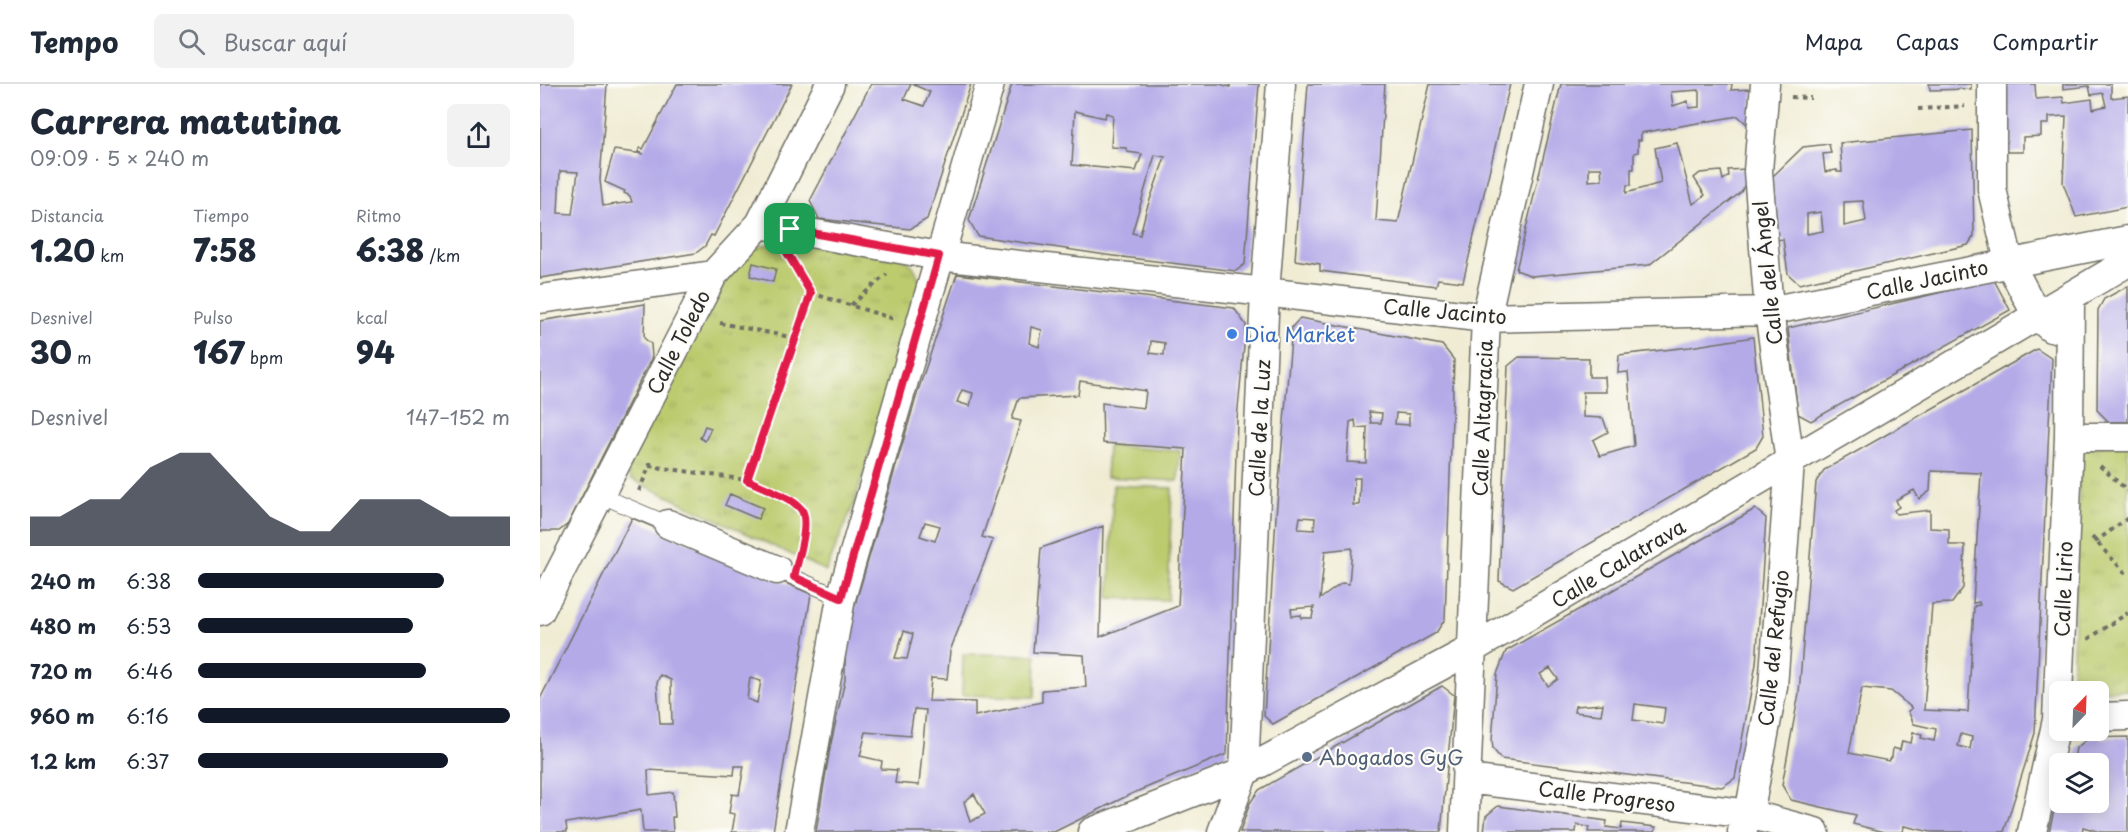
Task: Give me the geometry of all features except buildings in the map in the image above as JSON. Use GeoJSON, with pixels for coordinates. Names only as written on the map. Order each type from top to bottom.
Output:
{"type":"FeatureCollection","features":[{"type":"Feature","properties":{"kind":"street","name":"Calle Toledo"},"geometry":{"type":"LineString","coordinates":[[540,610],[712,276],[760,224],[830,84]]}},
{"type":"Feature","properties":{"kind":"street"},"geometry":{"type":"LineString","coordinates":[[799,832],[841,598],[919,327],[926,254],[990,84]]}},
{"type":"Feature","properties":{"kind":"street","name":"Calle de la Luz"},"geometry":{"type":"LineString","coordinates":[[1222,832],[1244,772],[1265,292],[1281,84]]}},
{"type":"Feature","properties":{"kind":"street","name":"Calle Altagracia"},"geometry":{"type":"LineString","coordinates":[[1464,832],[1486,318],[1539,84]]}},
{"type":"Feature","properties":{"kind":"street","name":"Calle del Ángel"},"geometry":{"type":"LineString","coordinates":[[1765,84],[1758,171],[1770,311],[1790,462]]}},
{"type":"Feature","properties":{"kind":"street"},"geometry":{"type":"LineString","coordinates":[[1992,94],[1992,189],[2009,262],[2037,316],[2069,344]]}},
{"type":"Feature","properties":{"kind":"street","name":"Calle Jacinto"},"geometry":{"type":"LineString","coordinates":[[760,224],[926,254],[1486,318],[1770,311],[2128,240]]}},
{"type":"Feature","properties":{"kind":"street","name":"Calle Calatrava"},"geometry":{"type":"LineString","coordinates":[[1092,832],[1244,772],[1472,649],[2128,262]]}},
{"type":"Feature","properties":{"kind":"street"},"geometry":{"type":"LineString","coordinates":[[540,299],[712,276]]}},
{"type":"Feature","properties":{"kind":"street","name":"Calle Lirio"},"geometry":{"type":"LineString","coordinates":[[2059,681],[2069,437],[2070,297]]}},
{"type":"Feature","properties":{"kind":"street"},"geometry":{"type":"LineString","coordinates":[[2069,437],[2128,437]]}},
{"type":"Feature","properties":{"kind":"street","name":"Calle del Refugio"},"geometry":{"type":"LineString","coordinates":[[1746,823],[1773,687],[1790,462]]}},
{"type":"Feature","properties":{"kind":"street"},"geometry":{"type":"LineString","coordinates":[[668,524],[785,574]]}},
{"type":"Feature","properties":{"kind":"street"},"geometry":{"type":"LineString","coordinates":[[2109,717],[2128,716]]}},
{"type":"Feature","properties":{"kind":"street","name":"Calle Lirio"},"geometry":{"type":"LineString","coordinates":[[2032,832],[2053,741]]}},
{"type":"Feature","properties":{"kind":"street","name":"Calle Progreso"},"geometry":{"type":"LineString","coordinates":[[1467,779],[1815,832]]}},
{"type":"Feature","properties":{"kind":"lane"},"geometry":{"type":"LineString","coordinates":[[600,495],[668,524]]}},
{"type":"Feature","properties":{"kind":"lane"},"geometry":{"type":"LineString","coordinates":[[785,574],[841,598]]}},
{"type":"Feature","properties":{"kind":"path"},"geometry":{"type":"LineString","coordinates":[[1918,109],[1992,94]]}},
{"type":"Feature","properties":{"kind":"path"},"geometry":{"type":"LineString","coordinates":[[790,229],[783,246],[811,293],[919,327]]}},
{"type":"Feature","properties":{"kind":"path"},"geometry":{"type":"LineString","coordinates":[[851,305],[926,254]]}},
{"type":"Feature","properties":{"kind":"path"},"geometry":{"type":"LineString","coordinates":[[747,480],[811,293]]}},
{"type":"Feature","properties":{"kind":"path"},"geometry":{"type":"LineString","coordinates":[[720,323],[796,338]]}},
{"type":"Feature","properties":{"kind":"path"},"geometry":{"type":"LineString","coordinates":[[2098,464],[2128,491]]}},
{"type":"Feature","properties":{"kind":"path"},"geometry":{"type":"LineString","coordinates":[[649,466],[747,480],[794,503],[802,510],[806,524],[785,574]]}},
{"type":"Feature","properties":{"kind":"path"},"geometry":{"type":"LineString","coordinates":[[2066,508],[2128,576]]}},
{"type":"Feature","properties":{"kind":"path"},"geometry":{"type":"LineString","coordinates":[[2064,564],[2128,518]]}},
{"type":"Feature","properties":{"kind":"path"},"geometry":{"type":"LineString","coordinates":[[2060,651],[2096,635],[2128,613]]}},
{"type":"Feature","properties":{"kind":"green space"},"geometry":{"type":"Polygon","coordinates":[[[778,242],[896,256],[913,266],[921,285],[855,501],[826,571],[631,479],[628,473],[629,465],[656,407],[735,265],[754,250],[778,242]]]}},
{"type":"Feature","properties":{"kind":"green space"},"geometry":{"type":"Polygon","coordinates":[[[2128,444],[2128,690],[2109,690],[2109,681],[2072,681],[2080,453],[2085,448],[2128,444]]]}},
{"type":"Feature","properties":{"kind":"green space"},"geometry":{"type":"Polygon","coordinates":[[[1108,446],[1180,451],[1178,481],[1106,477],[1108,446]]]}},
{"type":"Feature","properties":{"kind":"green space"},"geometry":{"type":"Polygon","coordinates":[[[1113,485],[1172,488],[1168,600],[1109,598],[1113,485]]]}},
{"type":"Feature","properties":{"kind":"green space"},"geometry":{"type":"Polygon","coordinates":[[[963,654],[1036,655],[1035,697],[962,695],[963,654]]]}},
{"type":"Feature","properties":{"kind":"place","name":"Dia Market"},"geometry":{"type":"Point","coordinates":[1232,334]}},
{"type":"Feature","properties":{"kind":"place","name":"Abogados GyG"},"geometry":{"type":"Point","coordinates":[1307,757]}},
{"type":"Feature","properties":{"kind":"route"},"geometry":{"type":"LineString","coordinates":[[790,229],[939,256],[841,598],[794,577],[806,524],[802,510],[794,503],[747,480],[811,293],[783,246],[790,229]]}}]}
